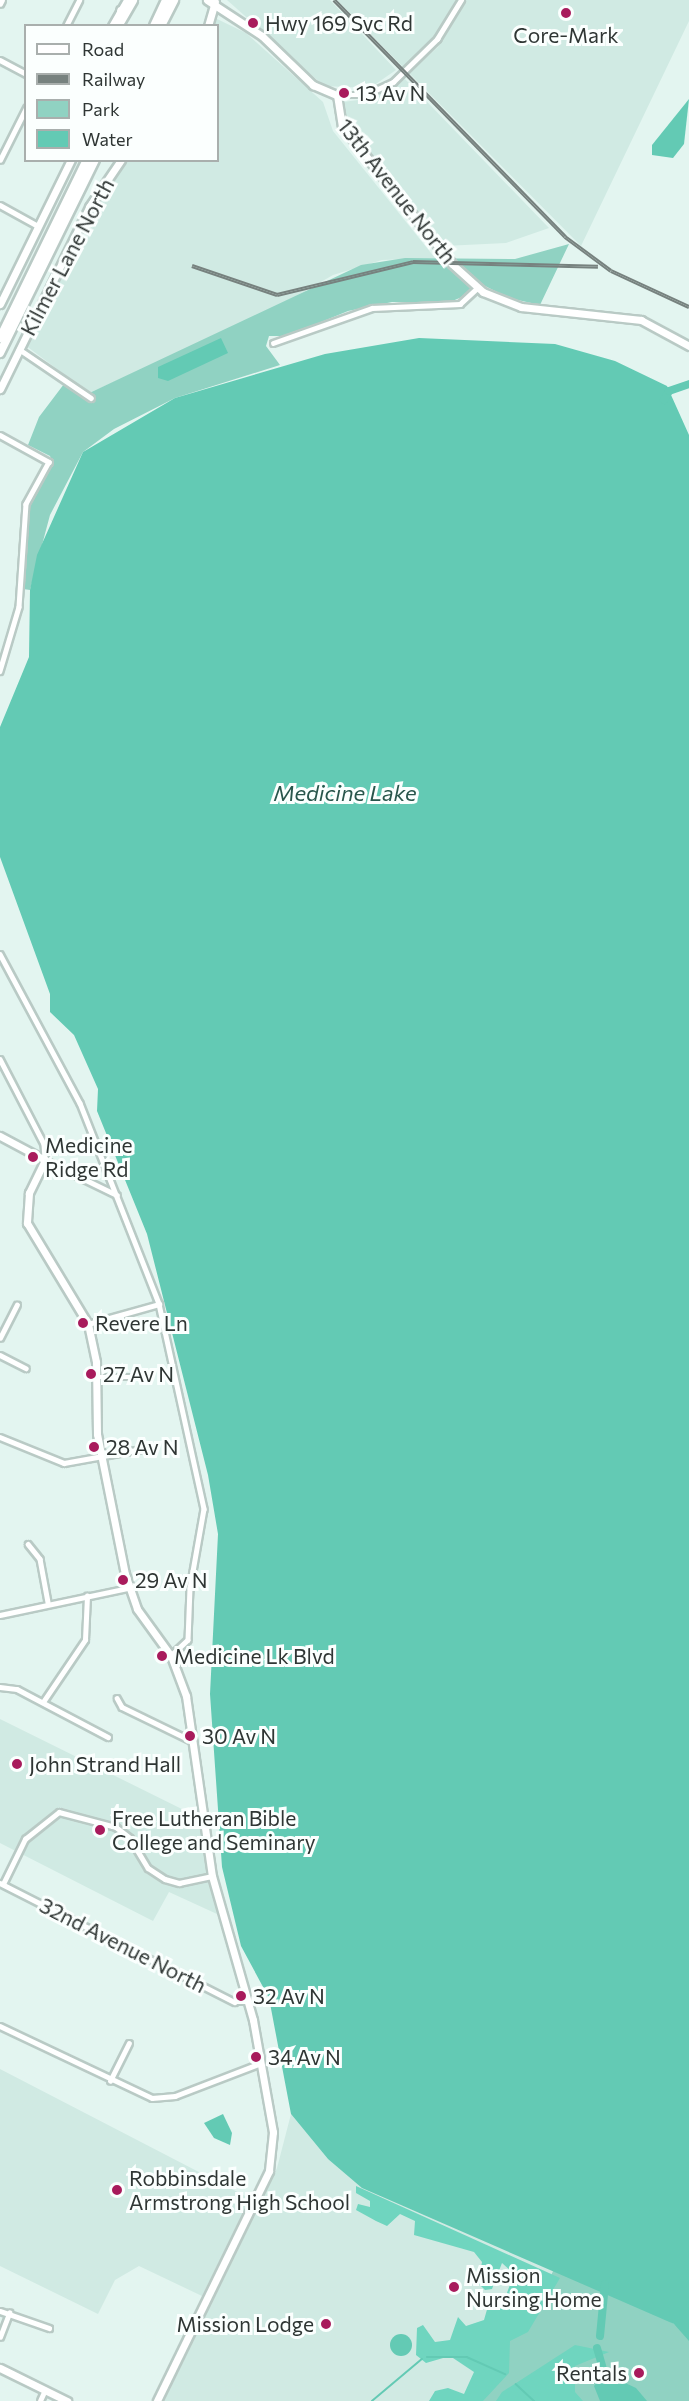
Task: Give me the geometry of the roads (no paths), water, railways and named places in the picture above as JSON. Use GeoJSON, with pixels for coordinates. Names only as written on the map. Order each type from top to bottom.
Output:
{"type":"FeatureCollection","features":[{"type":"Feature","properties":{"kind":"highway"},"geometry":{"type":"LineString","coordinates":[[155,24],[171,0]]}},
{"type":"Feature","properties":{"kind":"highway"},"geometry":{"type":"LineString","coordinates":[[162,24],[171,0]]}},
{"type":"Feature","properties":{"kind":"highway"},"geometry":{"type":"LineString","coordinates":[[117,24],[121,11]]}},
{"type":"Feature","properties":{"kind":"highway"},"geometry":{"type":"LineString","coordinates":[[0,338],[88,162]]}},
{"type":"Feature","properties":{"kind":"highway"},"geometry":{"type":"LineString","coordinates":[[72,207],[89,162]]}},
{"type":"Feature","properties":{"kind":"highway"},"geometry":{"type":"LineString","coordinates":[[0,353],[72,207],[99,162]]}},
{"type":"Feature","properties":{"kind":"street"},"geometry":{"type":"LineString","coordinates":[[67,24],[79,0]]}},
{"type":"Feature","properties":{"kind":"street"},"geometry":{"type":"LineString","coordinates":[[121,11],[127,0]]}},
{"type":"Feature","properties":{"kind":"street"},"geometry":{"type":"LineString","coordinates":[[118,24],[133,0]]}},
{"type":"Feature","properties":{"kind":"street","name":"13th Avenue North"},"geometry":{"type":"LineString","coordinates":[[207,0],[215,2],[268,41],[305,79],[337,95],[342,126],[477,288]]}},
{"type":"Feature","properties":{"kind":"street"},"geometry":{"type":"LineString","coordinates":[[337,95],[365,95],[393,82],[438,39],[461,0]]}},
{"type":"Feature","properties":{"kind":"street"},"geometry":{"type":"LineString","coordinates":[[207,24],[215,2]]}},
{"type":"Feature","properties":{"kind":"street"},"geometry":{"type":"LineString","coordinates":[[0,60],[24,73]]}},
{"type":"Feature","properties":{"kind":"street"},"geometry":{"type":"LineString","coordinates":[[0,160],[24,112]]}},
{"type":"Feature","properties":{"kind":"street"},"geometry":{"type":"LineString","coordinates":[[0,304],[70,162]]}},
{"type":"Feature","properties":{"kind":"street","name":"Kilmer Lane North"},"geometry":{"type":"LineString","coordinates":[[0,389],[92,201],[120,162]]}},
{"type":"Feature","properties":{"kind":"street"},"geometry":{"type":"LineString","coordinates":[[0,205],[38,226]]}},
{"type":"Feature","properties":{"kind":"street"},"geometry":{"type":"LineString","coordinates":[[273,343],[372,308],[460,304],[477,288],[521,307],[641,320],[689,346]]}},
{"type":"Feature","properties":{"kind":"street"},"geometry":{"type":"LineString","coordinates":[[19,349],[91,398]]}},
{"type":"Feature","properties":{"kind":"street"},"geometry":{"type":"LineString","coordinates":[[0,435],[43,456],[48,465],[26,504],[18,616],[0,671]]}},
{"type":"Feature","properties":{"kind":"street"},"geometry":{"type":"LineString","coordinates":[[0,956],[80,1103],[159,1304],[204,1509],[188,1640],[171,1656]]}},
{"type":"Feature","properties":{"kind":"street"},"geometry":{"type":"LineString","coordinates":[[0,1059],[44,1144],[45,1160],[29,1193],[27,1222],[88,1324],[97,1377],[102,1458],[128,1588],[171,1656],[186,1696],[212,1876],[247,2002],[273,2132],[269,2171],[157,2401]]}},
{"type":"Feature","properties":{"kind":"street"},"geometry":{"type":"LineString","coordinates":[[0,1137],[117,1195]]}},
{"type":"Feature","properties":{"kind":"street"},"geometry":{"type":"LineString","coordinates":[[88,1324],[159,1304]]}},
{"type":"Feature","properties":{"kind":"street"},"geometry":{"type":"LineString","coordinates":[[0,1338],[17,1305]]}},
{"type":"Feature","properties":{"kind":"street"},"geometry":{"type":"LineString","coordinates":[[0,1355],[26,1368]]}},
{"type":"Feature","properties":{"kind":"street"},"geometry":{"type":"LineString","coordinates":[[97,1377],[133,1377]]}},
{"type":"Feature","properties":{"kind":"street"},"geometry":{"type":"LineString","coordinates":[[0,1437],[52,1462],[102,1458],[147,1448]]}},
{"type":"Feature","properties":{"kind":"street"},"geometry":{"type":"LineString","coordinates":[[28,1544],[40,1559],[48,1602]]}},
{"type":"Feature","properties":{"kind":"street"},"geometry":{"type":"LineString","coordinates":[[0,1615],[48,1602],[128,1588]]}},
{"type":"Feature","properties":{"kind":"street"},"geometry":{"type":"LineString","coordinates":[[43,1702],[85,1640],[87,1596]]}},
{"type":"Feature","properties":{"kind":"street"},"geometry":{"type":"LineString","coordinates":[[0,1687],[43,1702],[108,1737]]}},
{"type":"Feature","properties":{"kind":"street"},"geometry":{"type":"LineString","coordinates":[[117,1698],[122,1707],[192,1741]]}},
{"type":"Feature","properties":{"kind":"street"},"geometry":{"type":"LineString","coordinates":[[1,1884],[25,1839],[58,1812],[116,1827],[130,1838],[148,1868],[165,1879],[179,1882],[212,1876]]}},
{"type":"Feature","properties":{"kind":"street","name":"32nd Avenue North"},"geometry":{"type":"LineString","coordinates":[[1,1884],[235,2002],[247,2002]]}},
{"type":"Feature","properties":{"kind":"street"},"geometry":{"type":"LineString","coordinates":[[0,2026],[141,2095],[163,2098],[261,2063]]}},
{"type":"Feature","properties":{"kind":"street"},"geometry":{"type":"LineString","coordinates":[[110,2081],[129,2043]]}},
{"type":"Feature","properties":{"kind":"street"},"geometry":{"type":"LineString","coordinates":[[0,2311],[49,2328]]}},
{"type":"Feature","properties":{"kind":"street"},"geometry":{"type":"LineString","coordinates":[[0,2337],[9,2313]]}},
{"type":"Feature","properties":{"kind":"street"},"geometry":{"type":"LineString","coordinates":[[0,2367],[67,2401]]}},
{"type":"Feature","properties":{"kind":"street"},"geometry":{"type":"LineString","coordinates":[[40,2401],[45,2390]]}},
{"type":"Feature","properties":{"kind":"water"},"geometry":{"type":"Polygon","coordinates":[[[689,99],[684,144],[673,158],[652,155],[652,145],[689,99]]]}},
{"type":"Feature","properties":{"kind":"water"},"geometry":{"type":"Polygon","coordinates":[[[221,338],[228,353],[168,381],[158,378],[158,367],[221,338]]]}},
{"type":"Feature","properties":{"kind":"water","name":"Medicine Lake"},"geometry":{"type":"Polygon","coordinates":[[[419,338],[555,344],[615,361],[667,386],[689,435],[689,2341],[674,2324],[362,2188],[328,2159],[291,2114],[269,1998],[241,1946],[222,1867],[210,1694],[218,1534],[208,1475],[147,1234],[97,1111],[98,1089],[74,1035],[50,1012],[50,994],[0,857],[0,727],[29,657],[30,590],[37,555],[83,452],[175,398],[325,354],[419,338]]]}},
{"type":"Feature","properties":{"kind":"water"},"geometry":{"type":"Polygon","coordinates":[[[223,2114],[232,2133],[230,2145],[214,2138],[204,2123],[223,2114]]]}},
{"type":"Feature","properties":{"kind":"water"},"geometry":{"type":"Polygon","coordinates":[[[401,2334],[409,2337],[412,2345],[409,2353],[401,2356],[393,2353],[390,2345],[393,2337],[401,2334]]]}},
{"type":"Feature","properties":{"kind":"water"},"geometry":{"type":"Polygon","coordinates":[[[604,2373],[636,2388],[647,2401],[600,2401],[594,2386],[604,2373]]]}},
{"type":"Feature","properties":{"kind":"waterway"},"geometry":{"type":"LineString","coordinates":[[664,400],[669,391],[689,384]]}},
{"type":"Feature","properties":{"kind":"waterway"},"geometry":{"type":"LineString","coordinates":[[600,2336],[605,2284]]}},
{"type":"Feature","properties":{"kind":"waterway"},"geometry":{"type":"LineString","coordinates":[[597,2348],[604,2373]]}},
{"type":"Feature","properties":{"kind":"waterway"},"geometry":{"type":"LineString","coordinates":[[427,2357],[467,2357],[505,2374]]}},
{"type":"Feature","properties":{"kind":"waterway"},"geometry":{"type":"LineString","coordinates":[[372,2401],[422,2359]]}},
{"type":"Feature","properties":{"kind":"waterway"},"geometry":{"type":"LineString","coordinates":[[516,2384],[534,2401]]}},
{"type":"Feature","properties":{"kind":"railway"},"geometry":{"type":"LineString","coordinates":[[334,0],[565,237],[611,271],[689,307]]}},
{"type":"Feature","properties":{"kind":"railway"},"geometry":{"type":"LineString","coordinates":[[192,266],[277,295],[413,262],[598,267]]}},
{"type":"Feature","properties":{"kind":"place","name":"Core-Mark"},"geometry":{"type":"Point","coordinates":[566,13]}},
{"type":"Feature","properties":{"kind":"place","name":"Hwy 169 Svc Rd"},"geometry":{"type":"Point","coordinates":[253,23]}},
{"type":"Feature","properties":{"kind":"place","name":"13 Av N"},"geometry":{"type":"Point","coordinates":[344,93]}},
{"type":"Feature","properties":{"kind":"place","name":"Medicine Ridge Rd"},"geometry":{"type":"Point","coordinates":[33,1157]}},
{"type":"Feature","properties":{"kind":"place","name":"Revere Ln"},"geometry":{"type":"Point","coordinates":[83,1323]}},
{"type":"Feature","properties":{"kind":"place","name":"27 Av N"},"geometry":{"type":"Point","coordinates":[91,1374]}},
{"type":"Feature","properties":{"kind":"place","name":"28 Av N"},"geometry":{"type":"Point","coordinates":[94,1447]}},
{"type":"Feature","properties":{"kind":"place","name":"29 Av N"},"geometry":{"type":"Point","coordinates":[123,1580]}},
{"type":"Feature","properties":{"kind":"place","name":"Medicine Lk Blvd"},"geometry":{"type":"Point","coordinates":[162,1656]}},
{"type":"Feature","properties":{"kind":"place","name":"30 Av N"},"geometry":{"type":"Point","coordinates":[190,1736]}},
{"type":"Feature","properties":{"kind":"place","name":"John Strand Hall"},"geometry":{"type":"Point","coordinates":[17,1764]}},
{"type":"Feature","properties":{"kind":"place","name":"Free Lutheran Bible College and Seminary"},"geometry":{"type":"Point","coordinates":[100,1830]}},
{"type":"Feature","properties":{"kind":"place","name":"32 Av N"},"geometry":{"type":"Point","coordinates":[241,1996]}},
{"type":"Feature","properties":{"kind":"place","name":"34 Av N"},"geometry":{"type":"Point","coordinates":[256,2057]}},
{"type":"Feature","properties":{"kind":"place","name":"Robbinsdale Armstrong High School"},"geometry":{"type":"Point","coordinates":[117,2190]}},
{"type":"Feature","properties":{"kind":"place","name":"Mission Nursing Home"},"geometry":{"type":"Point","coordinates":[454,2287]}},
{"type":"Feature","properties":{"kind":"place","name":"Mission Lodge"},"geometry":{"type":"Point","coordinates":[326,2324]}},
{"type":"Feature","properties":{"kind":"place","name":"Rentals"},"geometry":{"type":"Point","coordinates":[639,2373]}}]}
